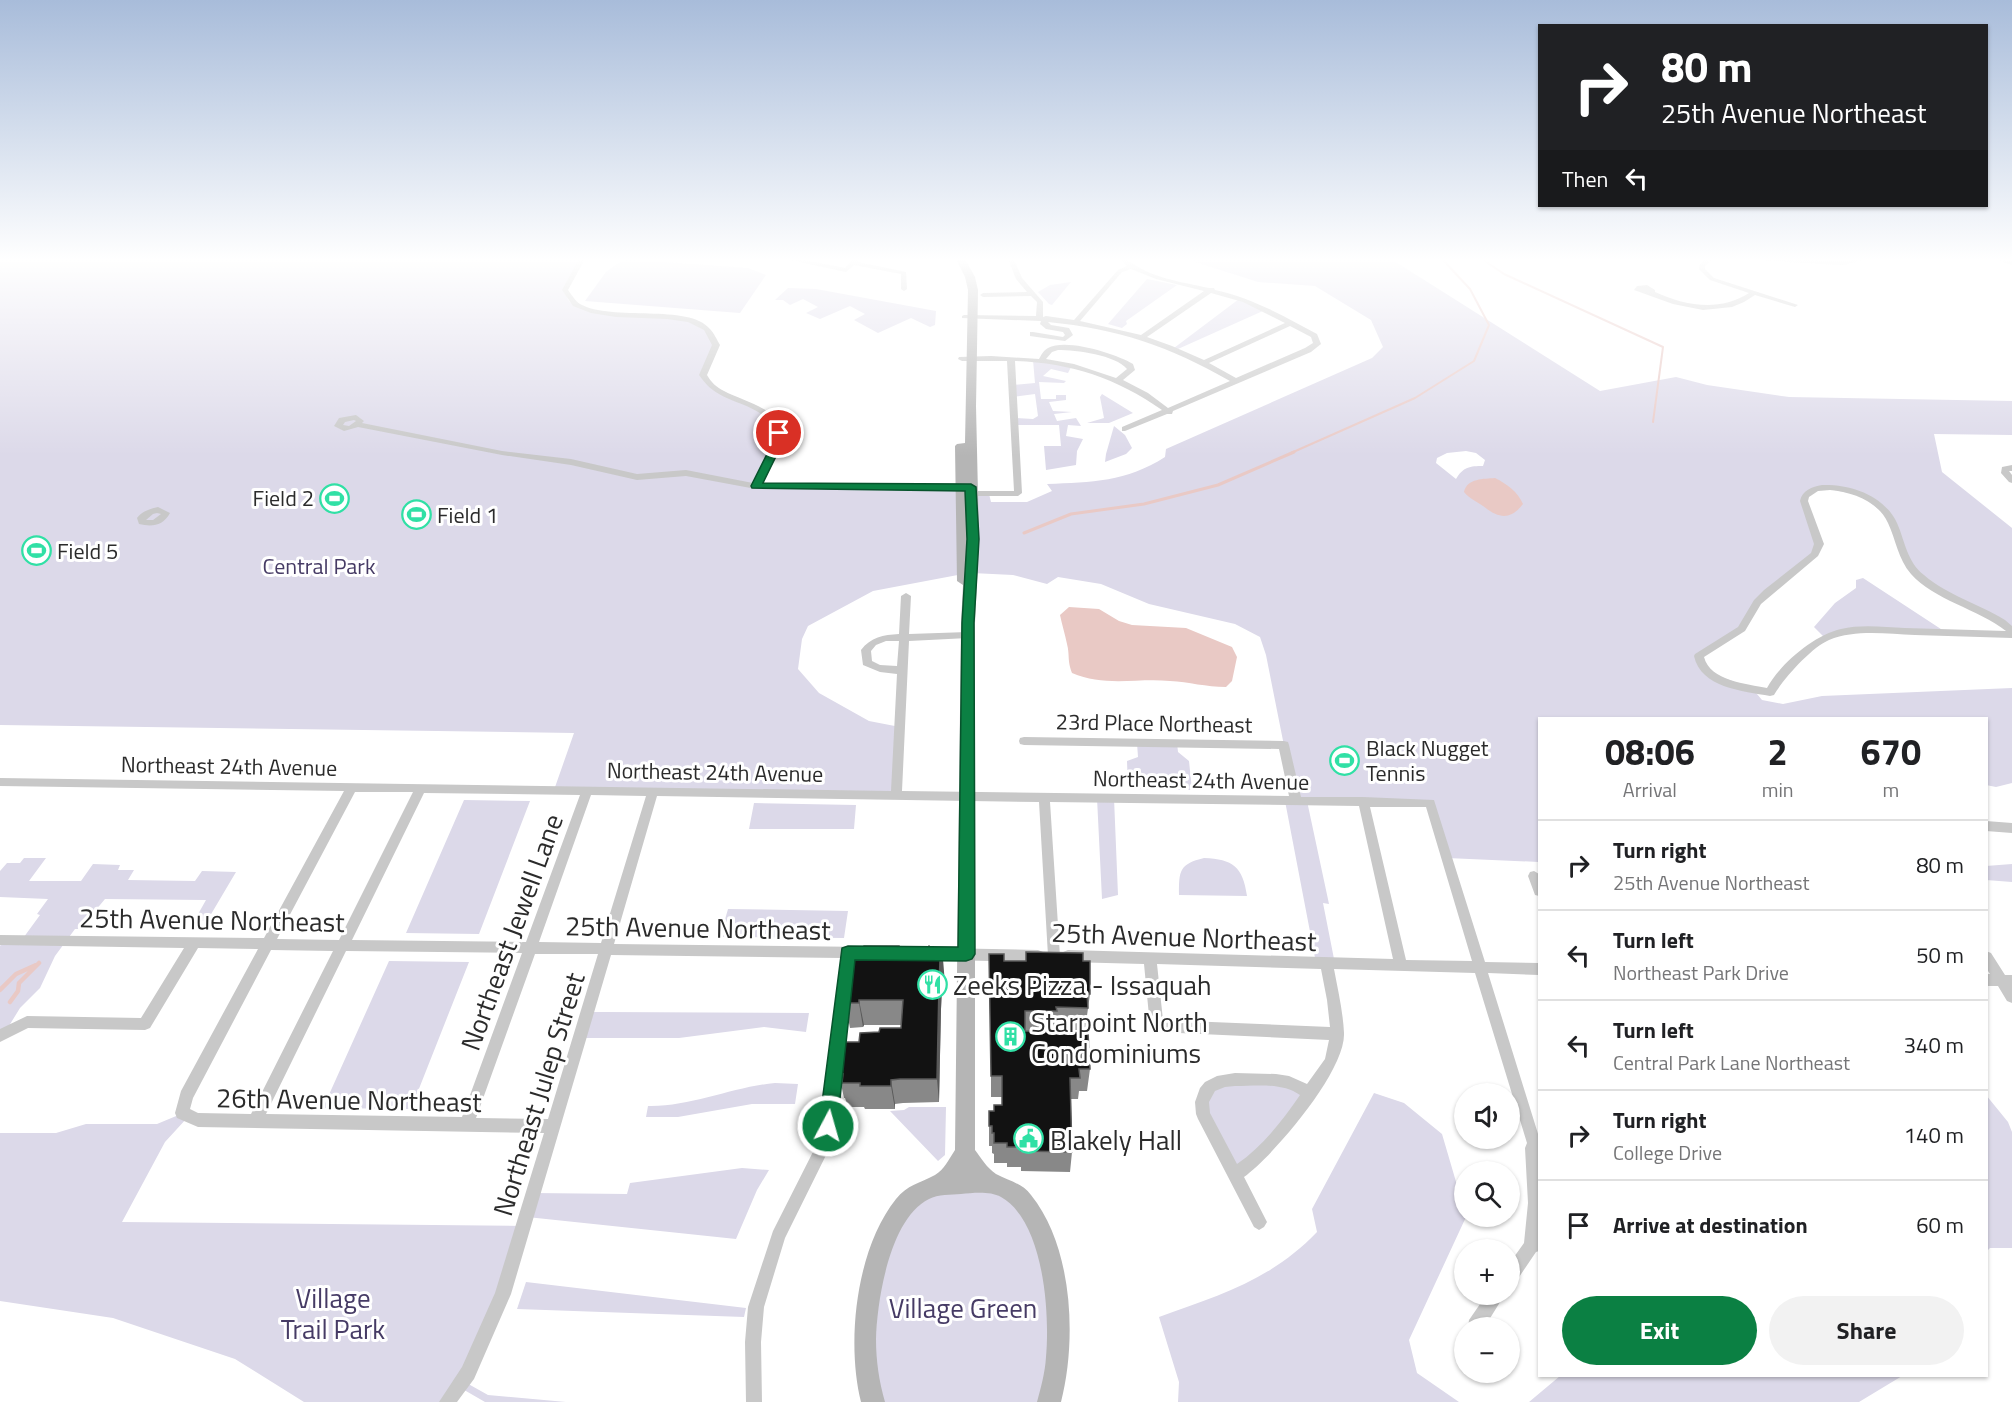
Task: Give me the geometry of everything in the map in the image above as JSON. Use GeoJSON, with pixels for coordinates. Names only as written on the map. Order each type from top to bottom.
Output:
{"type":"FeatureCollection","features":[{"type":"Feature","properties":{"kind":"street"},"geometry":{"type":"LineString","coordinates":[[699,324],[712,334],[716,345],[703,375],[707,383],[727,396],[761,410],[775,421],[777,426],[779,433],[776,446],[756,486]]}},
{"type":"Feature","properties":{"kind":"street"},"geometry":{"type":"LineString","coordinates":[[939,1185],[950,1176],[965,1153],[968,629],[963,574],[967,489],[968,324]]}},
{"type":"Feature","properties":{"kind":"street"},"geometry":{"type":"LineString","coordinates":[[1033,334],[1058,339],[1065,339],[1069,335],[1066,330],[1045,324]]}},
{"type":"Feature","properties":{"kind":"street"},"geometry":{"type":"LineString","coordinates":[[1088,324],[1144,336],[1205,362],[1236,381]]}},
{"type":"Feature","properties":{"kind":"street"},"geometry":{"type":"LineString","coordinates":[[1144,336],[1161,324]]}},
{"type":"Feature","properties":{"kind":"street"},"geometry":{"type":"LineString","coordinates":[[1205,362],[1285,324]]}},
{"type":"Feature","properties":{"kind":"street"},"geometry":{"type":"LineString","coordinates":[[1125,429],[1169,412],[1316,346],[1314,336],[1294,324]]}},
{"type":"Feature","properties":{"kind":"street"},"geometry":{"type":"LineString","coordinates":[[1042,360],[1048,351],[1060,347],[1095,353],[1120,360],[1130,366],[1131,370],[1119,380]]}},
{"type":"Feature","properties":{"kind":"street"},"geometry":{"type":"LineString","coordinates":[[967,359],[1042,360],[1078,366],[1119,380],[1141,391],[1169,412]]}},
{"type":"Feature","properties":{"kind":"street"},"geometry":{"type":"LineString","coordinates":[[358,425],[502,453],[571,462],[637,477],[686,473],[756,486],[967,489],[1018,493],[1011,359]]}},
{"type":"Feature","properties":{"kind":"street"},"geometry":{"type":"LineString","coordinates":[[2009,469],[2006,473],[2012,480]]}},
{"type":"Feature","properties":{"kind":"street"},"geometry":{"type":"LineString","coordinates":[[1815,488],[1833,488],[1852,492],[1877,505],[1889,517],[1904,558],[1915,573],[1948,597],[1997,619],[2012,633],[1868,630],[1842,632],[1822,639],[1776,681],[1770,692],[1710,676],[1700,666],[1699,656],[1742,629],[1753,608],[1767,592],[1815,554],[1820,544],[1804,501],[1804,496],[1815,488]]}},
{"type":"Feature","properties":{"kind":"street"},"geometry":{"type":"LineString","coordinates":[[897,794],[906,596]]}},
{"type":"Feature","properties":{"kind":"street"},"geometry":{"type":"LineString","coordinates":[[903,670],[873,667],[867,663],[866,650],[872,643],[885,638],[968,629]]}},
{"type":"Feature","properties":{"kind":"street","name":"23rd Place Northeast"},"geometry":{"type":"LineString","coordinates":[[1024,741],[1284,745],[1296,801]]}},
{"type":"Feature","properties":{"kind":"street","name":"Northeast 24th Avenue"},"geometry":{"type":"LineString","coordinates":[[0,782],[1430,803],[1479,968]]}},
{"type":"Feature","properties":{"kind":"street"},"geometry":{"type":"LineString","coordinates":[[268,943],[352,787]]}},
{"type":"Feature","properties":{"kind":"street"},"geometry":{"type":"LineString","coordinates":[[255,1120],[421,788]]}},
{"type":"Feature","properties":{"kind":"street","name":"Northeast Jewell Lane"},"geometry":{"type":"LineString","coordinates":[[467,1124],[587,790]]}},
{"type":"Feature","properties":{"kind":"street","name":"Northeast Julep Street"},"geometry":{"type":"LineString","coordinates":[[447,1402],[468,1373],[497,1309],[554,1126],[653,791]]}},
{"type":"Feature","properties":{"kind":"street"},"geometry":{"type":"LineString","coordinates":[[1044,797],[1054,956]]}},
{"type":"Feature","properties":{"kind":"street"},"geometry":{"type":"LineString","coordinates":[[1363,801],[1401,966]]}},
{"type":"Feature","properties":{"kind":"street"},"geometry":{"type":"LineString","coordinates":[[1988,826],[2012,828]]}},
{"type":"Feature","properties":{"kind":"street"},"geometry":{"type":"LineString","coordinates":[[1534,876],[1538,888]]}},
{"type":"Feature","properties":{"kind":"street","name":"25th Avenue Northeast"},"geometry":{"type":"LineString","coordinates":[[0,940],[966,954],[1538,969]]}},
{"type":"Feature","properties":{"kind":"street"},"geometry":{"type":"LineString","coordinates":[[0,1036],[34,1022],[145,1024],[194,943]]}},
{"type":"Feature","properties":{"kind":"street","name":"26th Avenue Northeast"},"geometry":{"type":"LineString","coordinates":[[268,943],[186,1096],[182,1113],[198,1120],[554,1126]]}},
{"type":"Feature","properties":{"kind":"street"},"geometry":{"type":"LineString","coordinates":[[754,1402],[753,1342],[756,1307],[778,1236],[826,1140],[848,953]]}},
{"type":"Feature","properties":{"kind":"street"},"geometry":{"type":"LineString","coordinates":[[1150,959],[1157,1026],[1338,1034]]}},
{"type":"Feature","properties":{"kind":"street"},"geometry":{"type":"LineString","coordinates":[[1988,959],[2007,980],[2012,997]]}},
{"type":"Feature","properties":{"kind":"street"},"geometry":{"type":"LineString","coordinates":[[1236,1174],[1255,1162],[1275,1142],[1331,1062],[1337,1048],[1338,1034],[1326,963]]}},
{"type":"Feature","properties":{"kind":"street"},"geometry":{"type":"LineString","coordinates":[[1479,968],[1538,1153]]}},
{"type":"Feature","properties":{"kind":"street"},"geometry":{"type":"LineString","coordinates":[[1988,980],[2007,980]]}},
{"type":"Feature","properties":{"kind":"street"},"geometry":{"type":"LineString","coordinates":[[1259,1222],[1203,1114],[1201,1101],[1209,1087],[1227,1079],[1286,1081],[1301,1086],[1308,1093]]}},
{"type":"Feature","properties":{"kind":"street"},"geometry":{"type":"LineString","coordinates":[[1520,1263],[1535,1244],[1536,1203],[1532,1138]]}},
{"type":"Feature","properties":{"kind":"street"},"geometry":{"type":"LineString","coordinates":[[965,1153],[979,1173],[991,1183]]}},
{"type":"Feature","properties":{"kind":"street"},"geometry":{"type":"LineString","coordinates":[[873,1402],[867,1361],[866,1322],[870,1290],[879,1259],[901,1211],[923,1190],[939,1185],[974,1182],[991,1183],[1010,1189],[1021,1198],[1039,1229],[1051,1261],[1057,1296],[1059,1357],[1049,1402]]}},
{"type":"Feature","properties":{"kind":"green space","name":"Central Park"},"geometry":{"type":"Polygon","coordinates":[[[0,324],[698,324],[715,339],[703,375],[707,383],[761,410],[779,433],[756,485],[960,487],[963,574],[873,591],[808,626],[802,639],[798,669],[819,693],[869,721],[900,727],[896,794],[554,790],[574,733],[0,725],[0,324]]]}},
{"type":"Feature","properties":{"kind":"green space"},"geometry":{"type":"Polygon","coordinates":[[[862,324],[897,324],[878,333],[862,324]]]}},
{"type":"Feature","properties":{"kind":"green space"},"geometry":{"type":"Polygon","coordinates":[[[1109,324],[1126,324],[1122,328],[1109,324]]]}},
{"type":"Feature","properties":{"kind":"green space"},"geometry":{"type":"Polygon","coordinates":[[[1205,324],[1233,324],[1178,349],[1174,348],[1205,324]]]}},
{"type":"Feature","properties":{"kind":"green space"},"geometry":{"type":"Polygon","coordinates":[[[1373,324],[1495,324],[1600,391],[1676,377],[1707,385],[1789,397],[2012,401],[2012,435],[1934,434],[1942,472],[2012,528],[2012,631],[1915,573],[1889,517],[1860,495],[1824,488],[1805,496],[1819,549],[1767,592],[1742,629],[1703,652],[1704,671],[1752,688],[1762,700],[1783,704],[1822,696],[2012,688],[2012,783],[1996,787],[1988,785],[1988,717],[1538,717],[1538,862],[1447,858],[1430,803],[1307,801],[1329,904],[1323,903],[1335,964],[1316,963],[1285,801],[1295,801],[1266,655],[1260,637],[1235,624],[1149,604],[1101,584],[1058,577],[1047,584],[1013,575],[972,573],[971,494],[989,494],[991,502],[1027,502],[1052,491],[1047,484],[1094,481],[1122,476],[1165,457],[1166,449],[1372,358],[1383,347],[1373,324]],[[1466,451],[1447,453],[1437,458],[1436,463],[1456,479],[1467,468],[1483,466],[1485,460],[1476,453],[1466,451]]]}},
{"type":"Feature","properties":{"kind":"green space"},"geometry":{"type":"Polygon","coordinates":[[[1033,360],[1072,365],[1068,373],[1051,369],[1043,376],[1066,381],[1064,383],[1039,382],[1041,399],[1056,399],[1056,395],[1066,395],[1066,400],[1049,402],[1053,411],[1072,412],[1054,414],[1057,421],[1076,418],[1081,426],[1068,425],[1066,436],[1083,439],[1077,451],[1076,465],[1046,470],[1044,446],[1061,446],[1059,425],[1014,425],[1014,418],[1033,419],[1038,416],[1035,394],[1013,397],[1012,385],[1035,383],[1033,360]]]}},
{"type":"Feature","properties":{"kind":"green space"},"geometry":{"type":"Polygon","coordinates":[[[1102,394],[1133,413],[1109,423],[1087,423],[1104,418],[1100,397],[1102,394]]]}},
{"type":"Feature","properties":{"kind":"green space"},"geometry":{"type":"Polygon","coordinates":[[[1114,426],[1125,435],[1132,448],[1126,454],[1105,462],[1106,454],[1114,426]]]}},
{"type":"Feature","properties":{"kind":"green space"},"geometry":{"type":"Polygon","coordinates":[[[1863,578],[1947,633],[1868,630],[1825,638],[1814,627],[1835,603],[1856,588],[1856,580],[1863,578]]]}},
{"type":"Feature","properties":{"kind":"green space"},"geometry":{"type":"Polygon","coordinates":[[[1137,743],[1177,743],[1178,752],[1189,761],[1192,790],[1128,789],[1127,761],[1138,757],[1137,743]]]}},
{"type":"Feature","properties":{"kind":"green space"},"geometry":{"type":"Polygon","coordinates":[[[1097,798],[1114,798],[1118,895],[1102,899],[1097,798]]]}},
{"type":"Feature","properties":{"kind":"green space"},"geometry":{"type":"Polygon","coordinates":[[[464,800],[530,801],[479,934],[406,933],[464,800]]]}},
{"type":"Feature","properties":{"kind":"green space"},"geometry":{"type":"Polygon","coordinates":[[[754,803],[856,805],[854,829],[749,829],[754,803]]]}},
{"type":"Feature","properties":{"kind":"green space"},"geometry":{"type":"Polygon","coordinates":[[[24,858],[46,858],[29,881],[81,881],[93,864],[120,865],[118,870],[134,870],[128,880],[195,881],[202,871],[236,872],[207,921],[197,921],[200,916],[197,916],[206,900],[105,899],[80,929],[75,929],[55,956],[40,988],[20,1008],[4,1034],[0,1036],[0,946],[4,941],[21,941],[40,915],[37,914],[48,899],[0,897],[0,871],[7,863],[20,863],[24,858]]]}},
{"type":"Feature","properties":{"kind":"green space"},"geometry":{"type":"Polygon","coordinates":[[[1204,858],[1222,860],[1235,866],[1243,878],[1247,896],[1179,895],[1182,870],[1190,863],[1204,858]]]}},
{"type":"Feature","properties":{"kind":"green space"},"geometry":{"type":"Polygon","coordinates":[[[2012,864],[2012,882],[1988,880],[1988,866],[2012,864]]]}},
{"type":"Feature","properties":{"kind":"green space"},"geometry":{"type":"Polygon","coordinates":[[[728,909],[848,911],[844,938],[720,937],[728,909]]]}},
{"type":"Feature","properties":{"kind":"green space"},"geometry":{"type":"Polygon","coordinates":[[[389,961],[469,962],[411,1109],[323,1108],[389,961]]]}},
{"type":"Feature","properties":{"kind":"green space"},"geometry":{"type":"Polygon","coordinates":[[[587,1012],[809,1013],[806,1032],[764,1027],[679,1038],[579,1038],[587,1012]]]}},
{"type":"Feature","properties":{"kind":"green space"},"geometry":{"type":"Polygon","coordinates":[[[1286,1081],[1308,1093],[1236,1174],[1203,1114],[1209,1087],[1286,1081]]]}},
{"type":"Feature","properties":{"kind":"green space"},"geometry":{"type":"Polygon","coordinates":[[[775,1083],[798,1084],[795,1104],[752,1104],[678,1117],[646,1117],[648,1106],[680,1103],[775,1083]]]}},
{"type":"Feature","properties":{"kind":"green space"},"geometry":{"type":"Polygon","coordinates":[[[1374,1093],[1404,1103],[1442,1134],[1454,1175],[1454,1227],[1461,1227],[1409,1340],[1417,1373],[1459,1402],[1178,1402],[1179,1382],[1159,1317],[1244,1284],[1300,1249],[1317,1232],[1312,1209],[1374,1093]]]}},
{"type":"Feature","properties":{"kind":"green space"},"geometry":{"type":"Polygon","coordinates":[[[1988,1097],[2008,1122],[2012,1132],[2012,1248],[1990,1248],[1988,1250],[1988,1097]]]}},
{"type":"Feature","properties":{"kind":"green space"},"geometry":{"type":"Polygon","coordinates":[[[909,1107],[946,1107],[945,1155],[938,1161],[890,1111],[904,1110],[909,1107]]]}},
{"type":"Feature","properties":{"kind":"green space","name":"Village Trail Park"},"geometry":{"type":"Polygon","coordinates":[[[181,1114],[187,1118],[165,1142],[122,1222],[523,1226],[463,1381],[488,1395],[566,1402],[485,1402],[459,1387],[447,1402],[304,1402],[235,1359],[113,1318],[0,1301],[0,1133],[56,1133],[86,1124],[157,1124],[181,1114]]]}},
{"type":"Feature","properties":{"kind":"green space"},"geometry":{"type":"Polygon","coordinates":[[[742,1168],[769,1170],[757,1190],[736,1239],[527,1217],[533,1193],[627,1194],[630,1183],[742,1168]]]}},
{"type":"Feature","properties":{"kind":"green space","name":"Village Green"},"geometry":{"type":"Polygon","coordinates":[[[1009,1189],[1051,1261],[1049,1402],[873,1402],[879,1259],[923,1190],[1009,1189]]]}},
{"type":"Feature","properties":{"kind":"green space"},"geometry":{"type":"Polygon","coordinates":[[[526,1282],[746,1308],[744,1317],[517,1309],[526,1282]]]}},
{"type":"Feature","properties":{"kind":"green space"},"geometry":{"type":"Polygon","coordinates":[[[1559,1377],[1900,1377],[1859,1402],[1529,1402],[1559,1377]]]}},
{"type":"Feature","properties":{"kind":"shaded area"},"geometry":{"type":"Polygon","coordinates":[[[1495,478],[1512,489],[1523,504],[1509,515],[1494,513],[1464,492],[1472,482],[1495,478]]]}},
{"type":"Feature","properties":{"kind":"shaded area"},"geometry":{"type":"Polygon","coordinates":[[[1069,607],[1099,609],[1119,621],[1132,625],[1186,628],[1232,647],[1237,657],[1232,681],[1226,687],[1219,687],[1157,680],[1096,680],[1072,673],[1060,615],[1069,607]]]}},
{"type":"Feature","properties":{"kind":"building"},"geometry":{"type":"Polygon","coordinates":[[[864,946],[899,946],[899,954],[921,953],[929,946],[943,959],[940,961],[937,1079],[891,1080],[891,1086],[860,1086],[860,1083],[842,1083],[843,1074],[839,1075],[842,1042],[859,1042],[860,1033],[879,1032],[880,1028],[901,1028],[903,1000],[859,1000],[859,1003],[845,1003],[849,955],[856,955],[857,951],[863,951],[864,946]]]}},
{"type":"Feature","properties":{"kind":"building"},"geometry":{"type":"Polygon","coordinates":[[[1026,952],[1083,953],[1083,961],[1090,961],[1088,1008],[1056,1007],[1057,1011],[1025,1011],[1025,1031],[1088,1033],[1090,1069],[1079,1069],[1080,1078],[1070,1078],[1072,1152],[1021,1151],[1021,1147],[1007,1147],[1007,1143],[994,1143],[992,1126],[989,1126],[989,1111],[994,1111],[994,1105],[1002,1105],[1002,1076],[991,1076],[989,954],[1004,954],[1004,961],[1026,961],[1026,952]]]}},
{"type":"Feature","properties":{"kind":"waterway"},"geometry":{"type":"LineString","coordinates":[[1291,453],[1415,398],[1474,361],[1489,324]]}},
{"type":"Feature","properties":{"kind":"waterway"},"geometry":{"type":"LineString","coordinates":[[1614,324],[1663,347],[1653,422]]}},
{"type":"Feature","properties":{"kind":"waterway"},"geometry":{"type":"LineString","coordinates":[[1024,533],[1071,514],[1144,504],[1218,485],[1294,452]]}},
{"type":"Feature","properties":{"kind":"waterway"},"geometry":{"type":"LineString","coordinates":[[10,1002],[18,991],[19,983],[39,963]]}},
{"type":"Feature","properties":{"kind":"waterway"},"geometry":{"type":"LineString","coordinates":[[0,990],[16,974],[36,965]]}},
{"type":"Feature","properties":{"kind":"place","name":"Field 2"},"geometry":{"type":"Point","coordinates":[335,498]}},
{"type":"Feature","properties":{"kind":"place","name":"Field 1"},"geometry":{"type":"Point","coordinates":[416,515]}},
{"type":"Feature","properties":{"kind":"place","name":"Field 5"},"geometry":{"type":"Point","coordinates":[36,551]}},
{"type":"Feature","properties":{"kind":"place","name":"Black Nugget Tennis"},"geometry":{"type":"Point","coordinates":[1345,761]}},
{"type":"Feature","properties":{"kind":"place","name":"Zeeks Pizza - Issaquah"},"geometry":{"type":"Point","coordinates":[932,984]}},
{"type":"Feature","properties":{"kind":"place","name":"Starpoint North Condominiums"},"geometry":{"type":"Point","coordinates":[1010,1037]}},
{"type":"Feature","properties":{"kind":"place","name":"Blakely Hall"},"geometry":{"type":"Point","coordinates":[1029,1139]}},
{"type":"Feature","properties":{"kind":"route"},"geometry":{"type":"LineString","coordinates":[[779,433],[776,446],[756,486],[971,487],[973,539],[968,623],[966,954],[848,953],[828,1126]]}}]}
